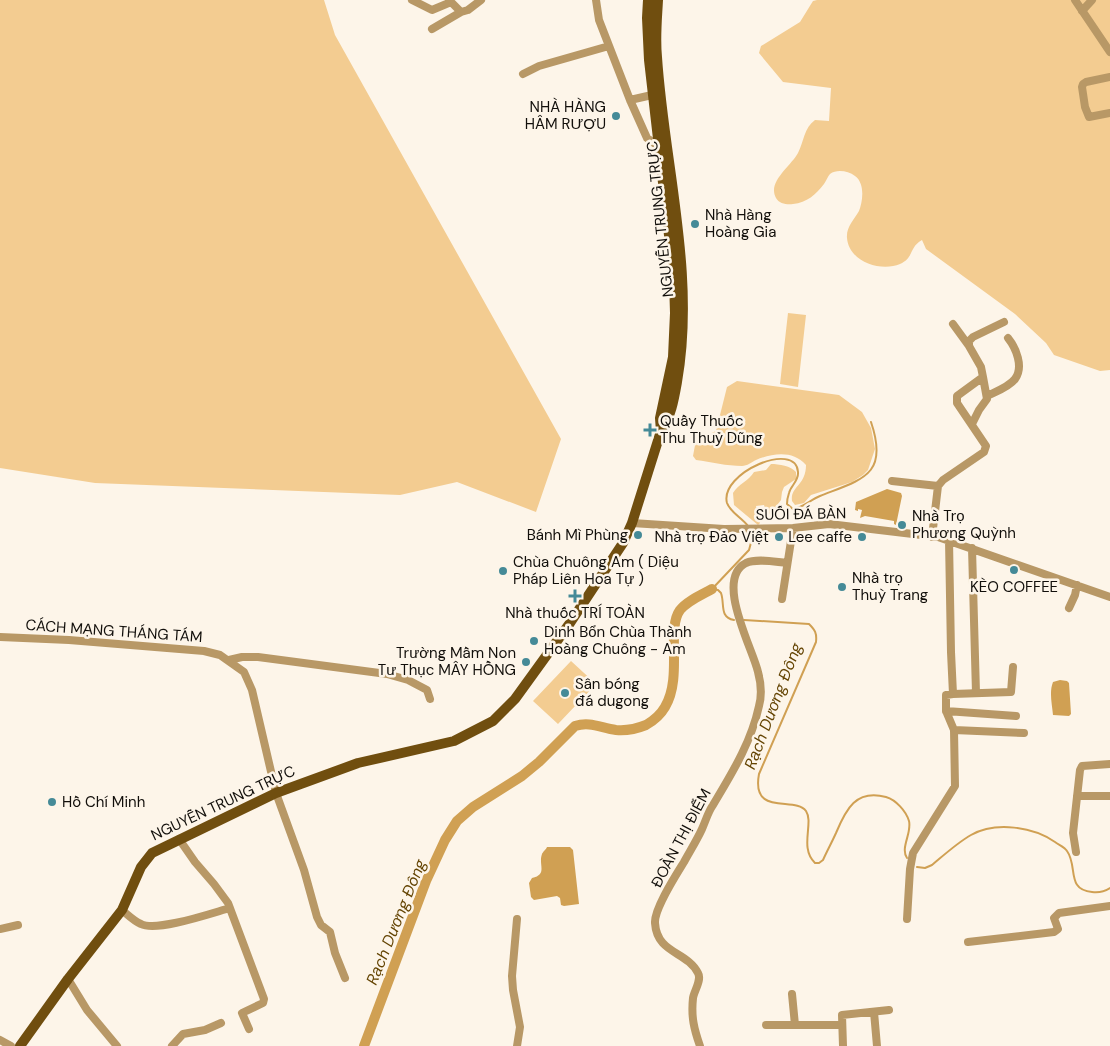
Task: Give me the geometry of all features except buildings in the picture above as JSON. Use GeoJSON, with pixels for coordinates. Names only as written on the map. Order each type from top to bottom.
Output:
{"type":"FeatureCollection","features":[{"type":"Feature","properties":{"kind":"main road","name":"NGUYỄN TRUNG TRỰC"},"geometry":{"type":"LineString","coordinates":[[20,1046],[68,979],[122,910],[146,859],[152,853],[179,838],[276,793],[358,763],[454,741],[493,721],[515,699],[615,557],[632,523],[661,431],[667,423],[677,383],[683,337],[683,270],[657,94],[648,52],[646,18],[648,0]]}},
{"type":"Feature","properties":{"kind":"main road","name":"NGUYỄN TRUNG TRỰC"},"geometry":{"type":"LineString","coordinates":[[658,0],[658,146],[674,279],[675,313],[673,357],[660,418],[661,431]]}},
{"type":"Feature","properties":{"kind":"street"},"geometry":{"type":"LineString","coordinates":[[412,0],[430,10],[450,1],[461,12]]}},
{"type":"Feature","properties":{"kind":"street"},"geometry":{"type":"LineString","coordinates":[[432,29],[468,10],[480,0]]}},
{"type":"Feature","properties":{"kind":"street"},"geometry":{"type":"LineString","coordinates":[[596,0],[599,20],[630,100],[647,138],[658,146]]}},
{"type":"Feature","properties":{"kind":"street"},"geometry":{"type":"LineString","coordinates":[[1074,0],[1110,52]]}},
{"type":"Feature","properties":{"kind":"street"},"geometry":{"type":"LineString","coordinates":[[1082,11],[1092,0]]}},
{"type":"Feature","properties":{"kind":"street"},"geometry":{"type":"LineString","coordinates":[[523,74],[539,66],[609,46]]}},
{"type":"Feature","properties":{"kind":"street"},"geometry":{"type":"LineString","coordinates":[[1110,77],[1086,82],[1082,88],[1085,107],[1089,116],[1110,112]]}},
{"type":"Feature","properties":{"kind":"street"},"geometry":{"type":"LineString","coordinates":[[630,100],[657,94]]}},
{"type":"Feature","properties":{"kind":"street"},"geometry":{"type":"LineString","coordinates":[[969,346],[969,341],[974,337],[1004,322]]}},
{"type":"Feature","properties":{"kind":"street"},"geometry":{"type":"LineString","coordinates":[[953,324],[981,367],[987,396]]}},
{"type":"Feature","properties":{"kind":"street"},"geometry":{"type":"LineString","coordinates":[[972,424],[987,396],[1013,381],[1018,372],[1016,351],[1008,338]]}},
{"type":"Feature","properties":{"kind":"street"},"geometry":{"type":"LineString","coordinates":[[892,481],[938,486],[986,449],[986,444],[957,403],[957,396],[983,377]]}},
{"type":"Feature","properties":{"kind":"street"},"geometry":{"type":"LineString","coordinates":[[932,537],[938,486]]}},
{"type":"Feature","properties":{"kind":"street","name":"SUỐI ĐÁ BÀN"},"geometry":{"type":"LineString","coordinates":[[632,523],[724,529],[792,528],[829,524],[932,537],[949,540],[1110,596]]}},
{"type":"Feature","properties":{"kind":"street"},"geometry":{"type":"LineString","coordinates":[[782,599],[792,528]]}},
{"type":"Feature","properties":{"kind":"street"},"geometry":{"type":"LineString","coordinates":[[949,540],[953,694]]}},
{"type":"Feature","properties":{"kind":"street"},"geometry":{"type":"LineString","coordinates":[[972,548],[976,693]]}},
{"type":"Feature","properties":{"kind":"street","name":"ĐOÀN THỊ ĐIỂM"},"geometry":{"type":"LineString","coordinates":[[700,1046],[692,1026],[694,991],[699,980],[698,973],[692,966],[664,945],[660,940],[655,923],[659,909],[702,830],[711,808],[729,780],[750,737],[760,703],[757,668],[743,632],[734,593],[734,583],[740,567],[752,561],[787,563]]}},
{"type":"Feature","properties":{"kind":"street"},"geometry":{"type":"LineString","coordinates":[[1068,608],[1076,595],[1077,585]]}},
{"type":"Feature","properties":{"kind":"street","name":"CÁCH MẠNG THÁNG TÁM"},"geometry":{"type":"LineString","coordinates":[[0,638],[69,640],[204,651],[220,655],[244,672],[252,690],[276,793],[304,870],[317,917],[321,925],[330,932],[344,978]]}},
{"type":"Feature","properties":{"kind":"street"},"geometry":{"type":"LineString","coordinates":[[229,660],[242,657],[258,657],[387,674],[420,685],[427,690],[430,699]]}},
{"type":"Feature","properties":{"kind":"street"},"geometry":{"type":"LineString","coordinates":[[906,919],[913,853],[954,786],[954,730],[946,711],[946,695],[1011,692],[1013,690],[1013,667]]}},
{"type":"Feature","properties":{"kind":"street"},"geometry":{"type":"LineString","coordinates":[[946,711],[1016,716]]}},
{"type":"Feature","properties":{"kind":"street"},"geometry":{"type":"LineString","coordinates":[[954,730],[1024,733]]}},
{"type":"Feature","properties":{"kind":"street"},"geometry":{"type":"LineString","coordinates":[[1076,852],[1073,833],[1080,770],[1082,766],[1110,764]]}},
{"type":"Feature","properties":{"kind":"street"},"geometry":{"type":"LineString","coordinates":[[1077,796],[1110,796]]}},
{"type":"Feature","properties":{"kind":"street"},"geometry":{"type":"LineString","coordinates":[[179,838],[195,862],[224,896],[230,908],[264,1000],[263,1003],[242,1013],[250,1029]]}},
{"type":"Feature","properties":{"kind":"street"},"geometry":{"type":"LineString","coordinates":[[968,942],[1054,932],[1058,929],[1054,918],[1059,913],[1110,906]]}},
{"type":"Feature","properties":{"kind":"street"},"geometry":{"type":"LineString","coordinates":[[122,910],[142,924],[150,926],[164,925],[230,908]]}},
{"type":"Feature","properties":{"kind":"street"},"geometry":{"type":"LineString","coordinates":[[517,919],[512,976],[520,1027],[517,1046]]}},
{"type":"Feature","properties":{"kind":"street"},"geometry":{"type":"LineString","coordinates":[[0,929],[18,925]]}},
{"type":"Feature","properties":{"kind":"street"},"geometry":{"type":"LineString","coordinates":[[68,979],[87,1010],[117,1046]]}},
{"type":"Feature","properties":{"kind":"street"},"geometry":{"type":"LineString","coordinates":[[792,994],[795,1025]]}},
{"type":"Feature","properties":{"kind":"street"},"geometry":{"type":"LineString","coordinates":[[843,1046],[841,1015],[889,1010]]}},
{"type":"Feature","properties":{"kind":"street"},"geometry":{"type":"LineString","coordinates":[[874,1012],[877,1046]]}},
{"type":"Feature","properties":{"kind":"street"},"geometry":{"type":"LineString","coordinates":[[172,1046],[183,1034],[206,1030],[221,1023]]}},
{"type":"Feature","properties":{"kind":"street"},"geometry":{"type":"LineString","coordinates":[[766,1025],[842,1025]]}},
{"type":"Feature","properties":{"kind":"street"},"geometry":{"type":"LineString","coordinates":[[0,1040],[11,1046]]}},
{"type":"Feature","properties":{"kind":"shaded area"},"geometry":{"type":"Polygon","coordinates":[[[0,0],[324,0],[335,35],[561,439],[536,512],[457,482],[400,495],[95,483],[0,468],[0,0]]]}},
{"type":"Feature","properties":{"kind":"shaded area"},"geometry":{"type":"Polygon","coordinates":[[[1110,0],[1110,370],[1100,371],[1054,355],[1046,343],[1015,314],[926,249],[922,240],[915,246],[908,259],[900,264],[884,267],[875,266],[860,259],[853,253],[847,238],[848,230],[859,211],[862,197],[860,183],[852,174],[839,171],[833,172],[818,191],[803,202],[789,204],[781,203],[777,200],[774,192],[777,180],[798,153],[811,123],[815,120],[829,121],[831,88],[783,82],[759,53],[761,46],[800,22],[813,1],[1110,0]]]}},
{"type":"Feature","properties":{"kind":"shaded area"},"geometry":{"type":"Polygon","coordinates":[[[788,313],[806,315],[798,387],[780,384],[788,313]]]}},
{"type":"Feature","properties":{"kind":"shaded area"},"geometry":{"type":"Polygon","coordinates":[[[737,381],[839,395],[862,412],[871,428],[875,449],[868,470],[852,482],[811,495],[804,503],[795,505],[792,501],[793,492],[804,477],[806,465],[795,457],[782,454],[776,455],[742,466],[696,460],[693,456],[696,440],[716,431],[727,387],[737,381]]]}},
{"type":"Feature","properties":{"kind":"shaded area"},"geometry":{"type":"Polygon","coordinates":[[[771,464],[791,468],[796,472],[796,479],[784,487],[778,504],[778,512],[771,515],[766,511],[764,505],[756,506],[760,523],[758,525],[734,505],[733,493],[754,472],[766,470],[771,464]]]}},
{"type":"Feature","properties":{"kind":"shaded area"},"geometry":{"type":"Polygon","coordinates":[[[887,489],[901,493],[902,496],[896,525],[894,521],[865,516],[860,518],[862,510],[855,510],[856,502],[887,489]]]}},
{"type":"Feature","properties":{"kind":"shaded area","name":"Sân bóng đá dugong"},"geometry":{"type":"Polygon","coordinates":[[[571,661],[596,684],[558,724],[533,701],[571,661]]]}},
{"type":"Feature","properties":{"kind":"shaded area"},"geometry":{"type":"Polygon","coordinates":[[[1060,680],[1069,683],[1071,714],[1069,716],[1053,715],[1051,690],[1053,682],[1060,680]]]}},
{"type":"Feature","properties":{"kind":"shaded area"},"geometry":{"type":"Polygon","coordinates":[[[547,847],[570,847],[573,850],[579,904],[561,905],[560,898],[557,896],[534,900],[531,897],[529,883],[532,878],[541,872],[541,858],[547,847]]]}},
{"type":"Feature","properties":{"kind":"waterway"},"geometry":{"type":"LineString","coordinates":[[748,526],[727,503],[728,492],[734,481],[759,464],[785,459],[794,463],[798,472],[790,490],[787,504],[793,509],[800,507],[816,498],[849,485],[868,472],[874,464],[877,454],[876,440],[871,422]]}},
{"type":"Feature","properties":{"kind":"waterway"},"geometry":{"type":"LineString","coordinates":[[734,620],[724,613],[721,593],[718,590],[712,589],[749,550],[752,539],[750,530]]}},
{"type":"Feature","properties":{"kind":"waterway","name":"Rạch Dương Đông"},"geometry":{"type":"LineString","coordinates":[[364,1046],[426,881],[445,840],[457,821],[473,807],[522,776],[575,726],[591,725],[616,730],[628,730],[646,725],[657,717],[665,707],[673,682],[676,618],[686,604],[712,589]]}},
{"type":"Feature","properties":{"kind":"waterway","name":"Rạch Dương Đông"},"geometry":{"type":"LineString","coordinates":[[744,620],[809,624],[816,636],[816,642],[759,774],[758,787],[761,796],[767,801],[793,805],[806,811],[809,822],[808,850],[810,857],[815,863],[823,860],[844,816],[854,803],[867,796],[876,795],[890,798],[906,813],[909,821],[905,845],[907,858]]}},
{"type":"Feature","properties":{"kind":"waterway","name":"Rạch Dương Đông"},"geometry":{"type":"LineString","coordinates":[[917,867],[925,868],[932,865],[971,835],[992,828],[1014,828],[1036,833],[1065,848],[1070,857],[1074,876],[1079,887],[1092,892],[1104,891],[1110,888]]}},
{"type":"Feature","properties":{"kind":"place","name":"NHÀ HÀNG HÂM RƯỢU"},"geometry":{"type":"Point","coordinates":[616,116]}},
{"type":"Feature","properties":{"kind":"place","name":"Nhà Hàng Hoàng Gia"},"geometry":{"type":"Point","coordinates":[695,224]}},
{"type":"Feature","properties":{"kind":"place","name":"Quầy Thuốc Thu Thuỷ Dũng"},"geometry":{"type":"Point","coordinates":[650,430]}},
{"type":"Feature","properties":{"kind":"place","name":"Nhà Trọ Phương Quỳnh"},"geometry":{"type":"Point","coordinates":[902,525]}},
{"type":"Feature","properties":{"kind":"place","name":"Bánh Mì Phùng"},"geometry":{"type":"Point","coordinates":[638,535]}},
{"type":"Feature","properties":{"kind":"place","name":"Nhà trọ Đảo Việt"},"geometry":{"type":"Point","coordinates":[779,537]}},
{"type":"Feature","properties":{"kind":"place","name":"Lee caffe"},"geometry":{"type":"Point","coordinates":[862,537]}},
{"type":"Feature","properties":{"kind":"place","name":"KÈO COFFEE"},"geometry":{"type":"Point","coordinates":[1014,570]}},
{"type":"Feature","properties":{"kind":"place","name":"Chùa Chuông Am ( Diệu Pháp Liên Hoa Tự )"},"geometry":{"type":"Point","coordinates":[503,571]}},
{"type":"Feature","properties":{"kind":"place","name":"Nhà trọ Thuỳ Trang"},"geometry":{"type":"Point","coordinates":[842,587]}},
{"type":"Feature","properties":{"kind":"place","name":"Nhà thuốc TRÍ TOÀN"},"geometry":{"type":"Point","coordinates":[575,596]}},
{"type":"Feature","properties":{"kind":"place","name":"Dinh Bổn Chùa Thành Hoàng Chuông - Am"},"geometry":{"type":"Point","coordinates":[534,641]}},
{"type":"Feature","properties":{"kind":"place","name":"Trường Mầm Non Tư Thục MÂY HỒNG"},"geometry":{"type":"Point","coordinates":[526,662]}},
{"type":"Feature","properties":{"kind":"place","name":"Sân bóng đá dugong"},"geometry":{"type":"Point","coordinates":[565,693]}},
{"type":"Feature","properties":{"kind":"place","name":"Hồ Chí Minh"},"geometry":{"type":"Point","coordinates":[52,802]}}]}
